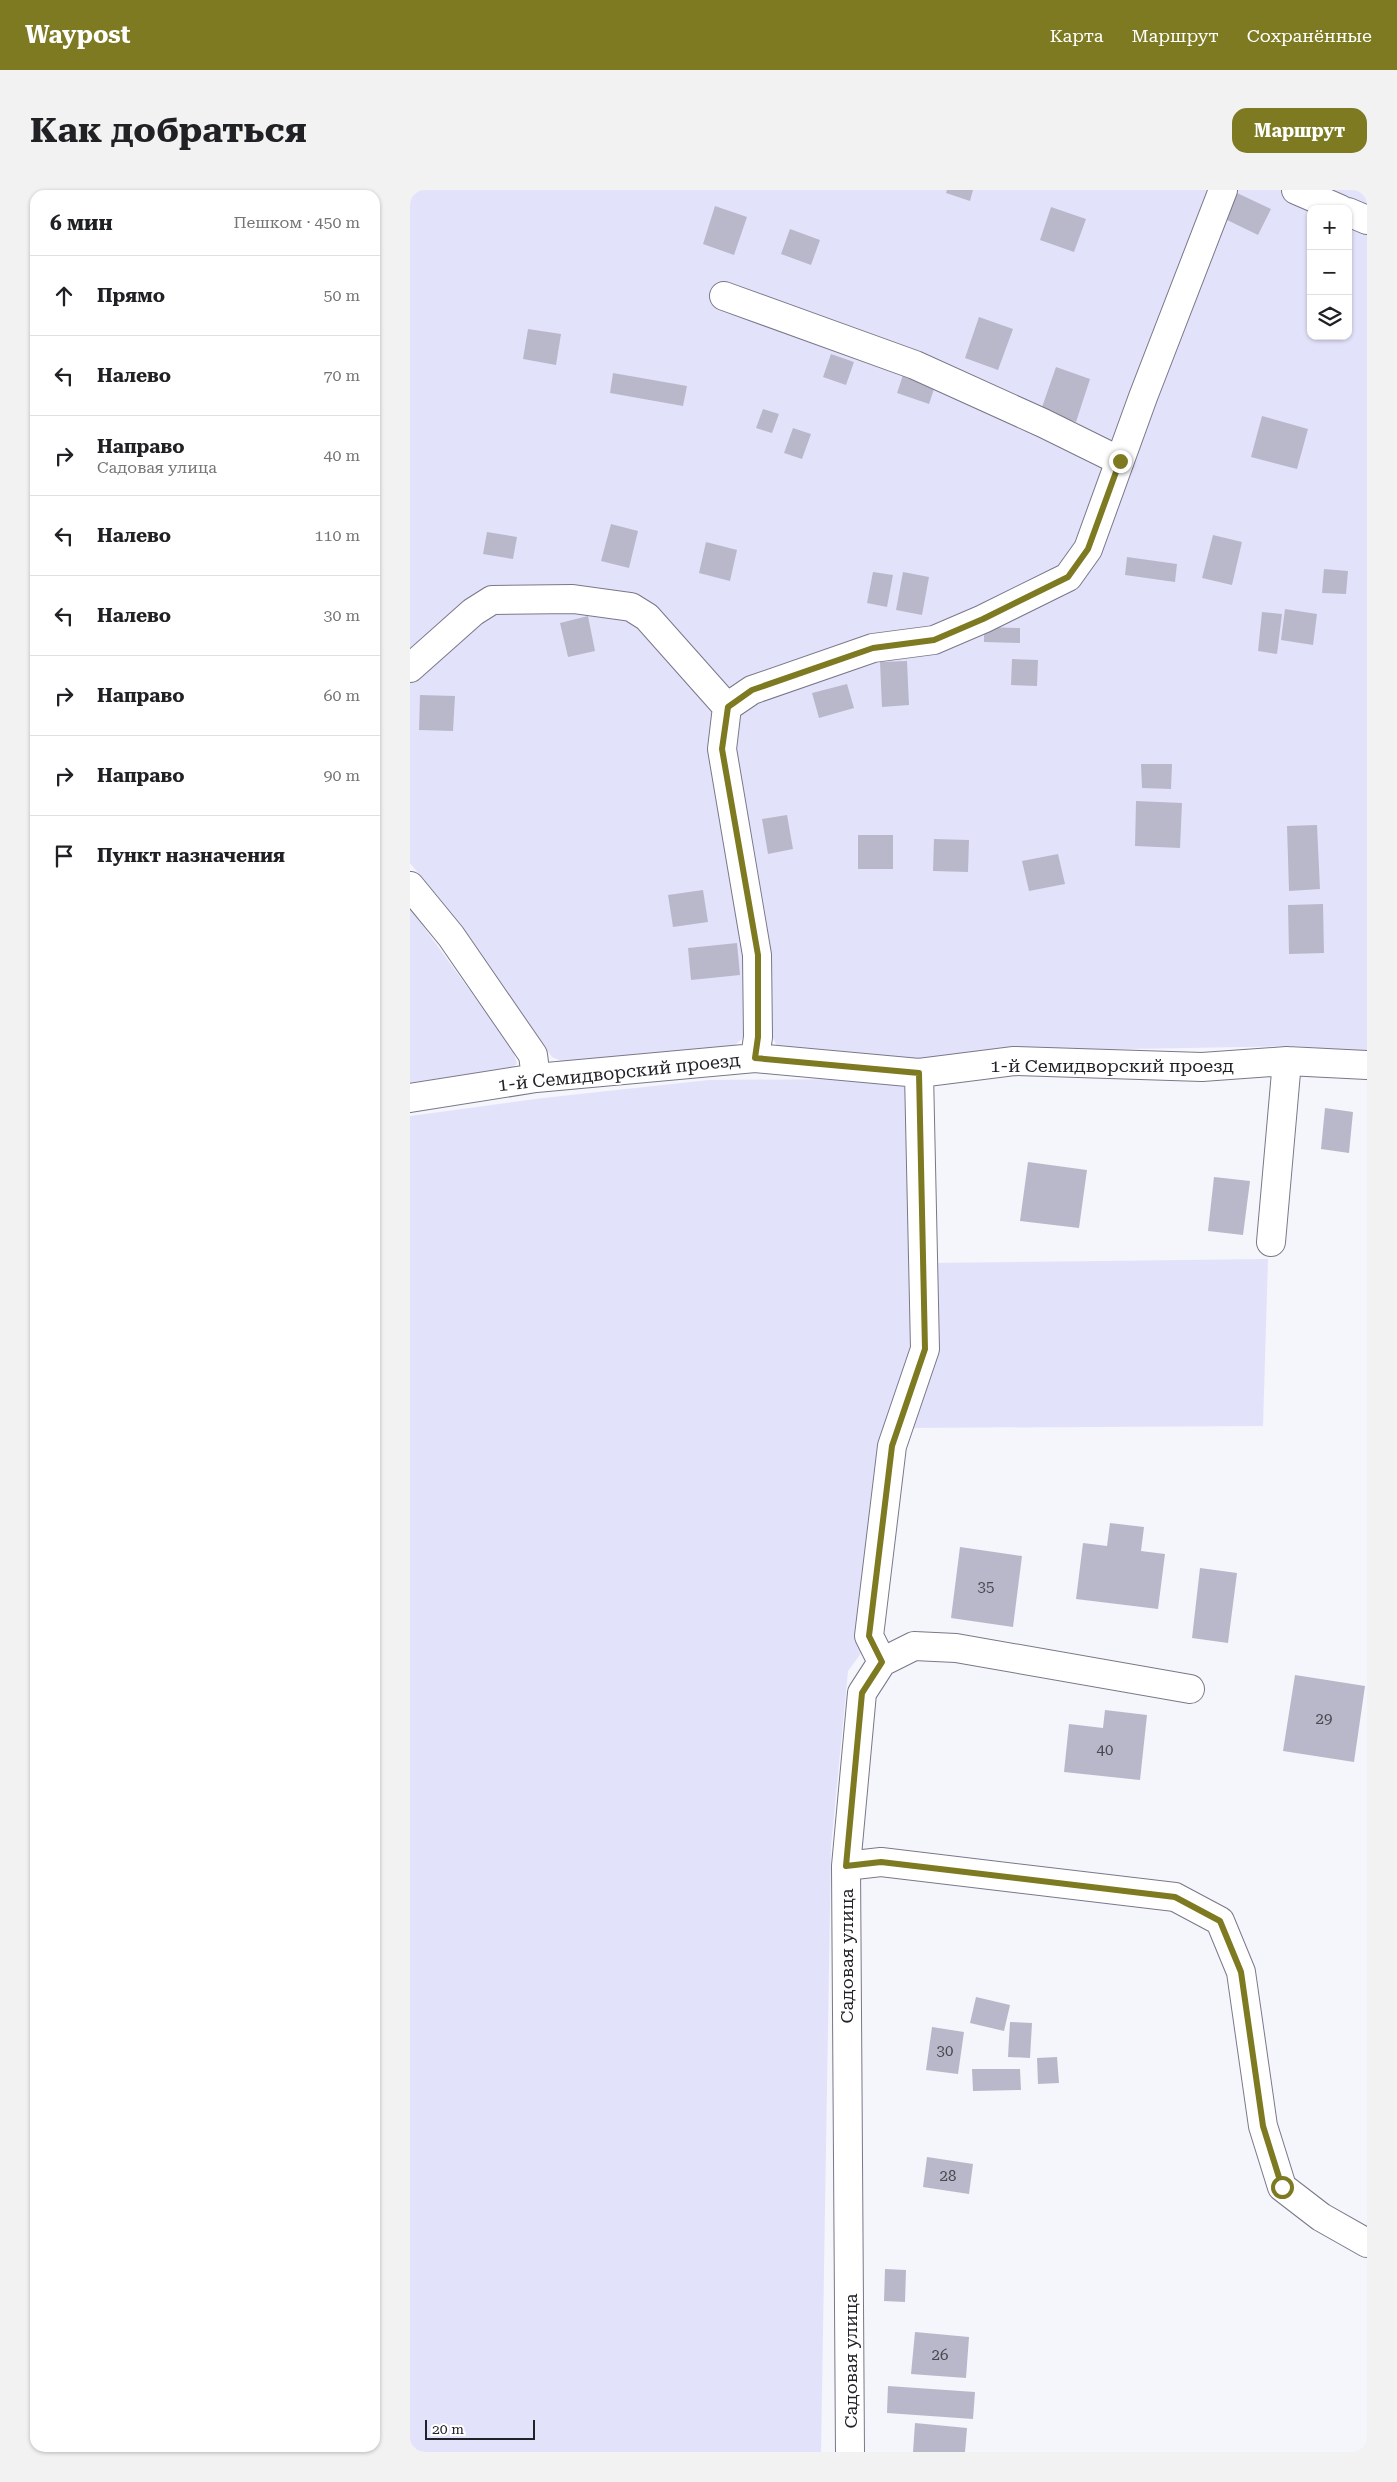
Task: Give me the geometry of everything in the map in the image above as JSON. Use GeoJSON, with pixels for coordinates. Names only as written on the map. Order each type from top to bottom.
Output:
{"type":"FeatureCollection","features":[{"type":"Feature","properties":{"kind":"street"},"geometry":{"type":"LineString","coordinates":[[755,1058],[758,1037],[758,955],[722,749],[728,707],[752,690],[873,648],[934,640],[983,619],[1068,577],[1088,549],[1223,190]]}},
{"type":"Feature","properties":{"kind":"street"},"geometry":{"type":"LineString","coordinates":[[1296,190],[1331,205]]}},
{"type":"Feature","properties":{"kind":"street"},"geometry":{"type":"LineString","coordinates":[[1352,214],[1367,220]]}},
{"type":"Feature","properties":{"kind":"street"},"geometry":{"type":"LineString","coordinates":[[724,296],[915,365],[1042,422],[1120,461]]}},
{"type":"Feature","properties":{"kind":"street"},"geometry":{"type":"LineString","coordinates":[[410,668],[473,612],[492,600],[573,599],[631,607],[647,618],[728,707]]}},
{"type":"Feature","properties":{"kind":"street"},"geometry":{"type":"LineString","coordinates":[[410,886],[451,936],[533,1055],[536,1078]]}},
{"type":"Feature","properties":{"kind":"street","name":"1-й Семидворский проезд"},"geometry":{"type":"LineString","coordinates":[[410,1098],[536,1078],[755,1058],[919,1073],[1014,1061],[1202,1067],[1287,1061],[1367,1065]]}},
{"type":"Feature","properties":{"kind":"street"},"geometry":{"type":"LineString","coordinates":[[1271,1242],[1287,1061]]}},
{"type":"Feature","properties":{"kind":"street"},"geometry":{"type":"LineString","coordinates":[[919,1073],[925,1349],[892,1446],[869,1636],[882,1662],[914,1646],[956,1648],[1190,1689]]}},
{"type":"Feature","properties":{"kind":"street","name":"Садовая улица"},"geometry":{"type":"LineString","coordinates":[[850,2452],[846,1866],[862,1693],[882,1662]]}},
{"type":"Feature","properties":{"kind":"street"},"geometry":{"type":"LineString","coordinates":[[846,1866],[881,1862],[1175,1897],[1220,1921],[1241,1972],[1263,2126],[1282,2187],[1321,2217],[1367,2243]]}},
{"type":"Feature","properties":{"kind":"shaded area"},"geometry":{"type":"Polygon","coordinates":[[[410,190],[1214,190],[1080,548],[1059,573],[927,630],[866,639],[731,687],[712,685],[652,612],[572,589],[482,590],[466,602],[410,656],[410,190]]]}},
{"type":"Feature","properties":{"kind":"shaded area"},"geometry":{"type":"Polygon","coordinates":[[[1234,190],[1367,190],[1367,1053],[1297,1046],[1018,1051],[923,1059],[791,1052],[777,1046],[771,1034],[731,729],[740,711],[759,696],[1075,584],[1234,190]]]}},
{"type":"Feature","properties":{"kind":"shaded area"},"geometry":{"type":"Polygon","coordinates":[[[496,613],[624,613],[642,627],[708,702],[715,717],[754,954],[751,1024],[743,1038],[728,1051],[564,1062],[552,1057],[462,928],[410,863],[410,679],[481,620],[496,613]]]}},
{"type":"Feature","properties":{"kind":"shaded area"},"geometry":{"type":"Polygon","coordinates":[[[410,908],[513,1050],[517,1064],[502,1073],[410,1084],[410,908]]]}},
{"type":"Feature","properties":{"kind":"shaded area"},"geometry":{"type":"Polygon","coordinates":[[[852,1079],[906,1086],[929,1263],[1268,1259],[1263,1426],[904,1428],[875,1634],[848,1671],[831,1847],[821,2452],[410,2452],[410,1116],[543,1098],[709,1080],[852,1079]]]}},
{"type":"Feature","properties":{"kind":"building"},"geometry":{"type":"Polygon","coordinates":[[[947,190],[973,190],[970,201],[946,193],[947,190]]]}},
{"type":"Feature","properties":{"kind":"building"},"geometry":{"type":"Polygon","coordinates":[[[1237,193],[1271,209],[1258,235],[1225,219],[1237,193]]]}},
{"type":"Feature","properties":{"kind":"building"},"geometry":{"type":"Polygon","coordinates":[[[715,206],[747,217],[734,255],[703,244],[715,206]]]}},
{"type":"Feature","properties":{"kind":"building"},"geometry":{"type":"Polygon","coordinates":[[[1051,207],[1086,219],[1074,252],[1040,240],[1051,207]]]}},
{"type":"Feature","properties":{"kind":"building"},"geometry":{"type":"Polygon","coordinates":[[[790,229],[820,240],[811,265],[781,254],[790,229]]]}},
{"type":"Feature","properties":{"kind":"building"},"geometry":{"type":"Polygon","coordinates":[[[979,317],[1013,329],[998,370],[965,358],[979,317]]]}},
{"type":"Feature","properties":{"kind":"building"},"geometry":{"type":"Polygon","coordinates":[[[528,329],[561,334],[556,365],[523,359],[528,329]]]}},
{"type":"Feature","properties":{"kind":"building"},"geometry":{"type":"Polygon","coordinates":[[[831,354],[854,362],[846,385],[823,377],[831,354]]]}},
{"type":"Feature","properties":{"kind":"building"},"geometry":{"type":"Polygon","coordinates":[[[1056,367],[1090,379],[1076,422],[1041,410],[1056,367]]]}},
{"type":"Feature","properties":{"kind":"building"},"geometry":{"type":"Polygon","coordinates":[[[613,373],[687,386],[683,406],[610,393],[613,373]]]}},
{"type":"Feature","properties":{"kind":"building"},"geometry":{"type":"Polygon","coordinates":[[[903,375],[935,386],[929,404],[897,393],[903,375]]]}},
{"type":"Feature","properties":{"kind":"building"},"geometry":{"type":"Polygon","coordinates":[[[763,409],[779,414],[772,433],[756,428],[763,409]]]}},
{"type":"Feature","properties":{"kind":"building"},"geometry":{"type":"Polygon","coordinates":[[[1262,416],[1308,429],[1297,469],[1251,457],[1262,416]]]}},
{"type":"Feature","properties":{"kind":"building"},"geometry":{"type":"Polygon","coordinates":[[[793,428],[811,434],[802,459],[784,453],[793,428]]]}},
{"type":"Feature","properties":{"kind":"building"},"geometry":{"type":"Polygon","coordinates":[[[611,524],[638,531],[629,568],[601,561],[611,524]]]}},
{"type":"Feature","properties":{"kind":"building"},"geometry":{"type":"Polygon","coordinates":[[[487,532],[517,537],[513,559],[483,554],[487,532]]]}},
{"type":"Feature","properties":{"kind":"building"},"geometry":{"type":"Polygon","coordinates":[[[1213,535],[1242,542],[1232,585],[1202,578],[1213,535]]]}},
{"type":"Feature","properties":{"kind":"building"},"geometry":{"type":"Polygon","coordinates":[[[706,542],[737,550],[730,581],[699,573],[706,542]]]}},
{"type":"Feature","properties":{"kind":"building"},"geometry":{"type":"Polygon","coordinates":[[[1127,557],[1177,564],[1175,582],[1125,575],[1127,557]]]}},
{"type":"Feature","properties":{"kind":"building"},"geometry":{"type":"Polygon","coordinates":[[[1324,569],[1348,571],[1346,594],[1322,593],[1324,569]]]}},
{"type":"Feature","properties":{"kind":"building"},"geometry":{"type":"Polygon","coordinates":[[[873,572],[893,575],[887,607],[867,603],[873,572]]]}},
{"type":"Feature","properties":{"kind":"building"},"geometry":{"type":"Polygon","coordinates":[[[903,572],[929,577],[922,615],[896,610],[903,572]]]}},
{"type":"Feature","properties":{"kind":"building"},"geometry":{"type":"Polygon","coordinates":[[[1285,609],[1317,614],[1313,645],[1281,640],[1285,609]]]}},
{"type":"Feature","properties":{"kind":"building"},"geometry":{"type":"Polygon","coordinates":[[[1262,612],[1282,614],[1277,654],[1258,651],[1262,612]]]}},
{"type":"Feature","properties":{"kind":"building"},"geometry":{"type":"Polygon","coordinates":[[[588,616],[595,651],[568,657],[560,623],[588,616]]]}},
{"type":"Feature","properties":{"kind":"building"},"geometry":{"type":"Polygon","coordinates":[[[984,627],[1020,628],[1020,643],[984,642],[984,627]]]}},
{"type":"Feature","properties":{"kind":"building"},"geometry":{"type":"Polygon","coordinates":[[[1012,659],[1038,660],[1037,686],[1011,685],[1012,659]]]}},
{"type":"Feature","properties":{"kind":"building"},"geometry":{"type":"Polygon","coordinates":[[[907,661],[909,705],[882,707],[880,662],[907,661]]]}},
{"type":"Feature","properties":{"kind":"building"},"geometry":{"type":"Polygon","coordinates":[[[847,684],[854,708],[819,718],[812,693],[847,684]]]}},
{"type":"Feature","properties":{"kind":"building"},"geometry":{"type":"Polygon","coordinates":[[[420,695],[455,696],[453,731],[419,730],[420,695]]]}},
{"type":"Feature","properties":{"kind":"building"},"geometry":{"type":"Polygon","coordinates":[[[1141,764],[1172,764],[1171,789],[1142,788],[1141,764]]]}},
{"type":"Feature","properties":{"kind":"building"},"geometry":{"type":"Polygon","coordinates":[[[1136,801],[1182,803],[1180,848],[1135,846],[1136,801]]]}},
{"type":"Feature","properties":{"kind":"building"},"geometry":{"type":"Polygon","coordinates":[[[787,815],[793,849],[768,854],[762,819],[787,815]]]}},
{"type":"Feature","properties":{"kind":"building"},"geometry":{"type":"Polygon","coordinates":[[[1317,825],[1320,889],[1289,891],[1287,826],[1317,825]]]}},
{"type":"Feature","properties":{"kind":"building"},"geometry":{"type":"Polygon","coordinates":[[[858,835],[893,835],[893,869],[858,869],[858,835]]]}},
{"type":"Feature","properties":{"kind":"building"},"geometry":{"type":"Polygon","coordinates":[[[934,839],[969,840],[968,872],[933,871],[934,839]]]}},
{"type":"Feature","properties":{"kind":"building"},"geometry":{"type":"Polygon","coordinates":[[[1058,854],[1065,884],[1029,891],[1022,861],[1058,854]]]}},
{"type":"Feature","properties":{"kind":"building"},"geometry":{"type":"Polygon","coordinates":[[[703,890],[708,922],[673,927],[668,895],[703,890]]]}},
{"type":"Feature","properties":{"kind":"building"},"geometry":{"type":"Polygon","coordinates":[[[1323,904],[1324,953],[1289,954],[1288,905],[1323,904]]]}},
{"type":"Feature","properties":{"kind":"building"},"geometry":{"type":"Polygon","coordinates":[[[737,943],[740,975],[691,980],[688,948],[737,943]]]}},
{"type":"Feature","properties":{"kind":"building"},"geometry":{"type":"Polygon","coordinates":[[[1325,1108],[1353,1112],[1349,1153],[1321,1149],[1325,1108]]]}},
{"type":"Feature","properties":{"kind":"building"},"geometry":{"type":"Polygon","coordinates":[[[1028,1162],[1087,1170],[1079,1228],[1020,1221],[1028,1162]]]}},
{"type":"Feature","properties":{"kind":"building"},"geometry":{"type":"Polygon","coordinates":[[[1214,1177],[1250,1181],[1243,1235],[1208,1231],[1214,1177]]]}},
{"type":"Feature","properties":{"kind":"building"},"geometry":{"type":"Polygon","coordinates":[[[1110,1523],[1144,1527],[1141,1551],[1165,1554],[1158,1609],[1076,1599],[1083,1543],[1107,1546],[1110,1523]]]}},
{"type":"Feature","properties":{"kind":"building"},"geometry":{"type":"Polygon","coordinates":[[[960,1547],[1022,1556],[1013,1627],[951,1618],[960,1547]]]}},
{"type":"Feature","properties":{"kind":"building"},"geometry":{"type":"Polygon","coordinates":[[[1200,1568],[1237,1573],[1228,1643],[1192,1638],[1200,1568]]]}},
{"type":"Feature","properties":{"kind":"building"},"geometry":{"type":"Polygon","coordinates":[[[1295,1675],[1365,1686],[1354,1762],[1283,1751],[1295,1675]]]}},
{"type":"Feature","properties":{"kind":"building"},"geometry":{"type":"Polygon","coordinates":[[[1105,1710],[1147,1715],[1140,1780],[1064,1772],[1069,1724],[1103,1728],[1105,1710]]]}},
{"type":"Feature","properties":{"kind":"building"},"geometry":{"type":"Polygon","coordinates":[[[976,1997],[1010,2005],[1004,2031],[970,2023],[976,1997]]]}},
{"type":"Feature","properties":{"kind":"building"},"geometry":{"type":"Polygon","coordinates":[[[1010,2022],[1032,2023],[1030,2058],[1008,2057],[1010,2022]]]}},
{"type":"Feature","properties":{"kind":"building"},"geometry":{"type":"Polygon","coordinates":[[[932,2027],[964,2032],[958,2074],[926,2070],[932,2027]]]}},
{"type":"Feature","properties":{"kind":"building"},"geometry":{"type":"Polygon","coordinates":[[[1057,2057],[1059,2083],[1038,2084],[1037,2058],[1057,2057]]]}},
{"type":"Feature","properties":{"kind":"building"},"geometry":{"type":"Polygon","coordinates":[[[972,2069],[1020,2069],[1021,2090],[973,2091],[972,2069]]]}},
{"type":"Feature","properties":{"kind":"building"},"geometry":{"type":"Polygon","coordinates":[[[927,2157],[973,2164],[969,2194],[923,2187],[927,2157]]]}},
{"type":"Feature","properties":{"kind":"building"},"geometry":{"type":"Polygon","coordinates":[[[885,2269],[906,2270],[905,2302],[884,2301],[885,2269]]]}},
{"type":"Feature","properties":{"kind":"building"},"geometry":{"type":"Polygon","coordinates":[[[915,2332],[969,2337],[966,2378],[911,2374],[915,2332]]]}},
{"type":"Feature","properties":{"kind":"building"},"geometry":{"type":"Polygon","coordinates":[[[888,2386],[975,2392],[973,2419],[887,2413],[888,2386]]]}},
{"type":"Feature","properties":{"kind":"building"},"geometry":{"type":"Polygon","coordinates":[[[915,2423],[967,2428],[965,2452],[913,2452],[915,2423]]]}},
{"type":"Feature","properties":{"kind":"route"},"geometry":{"type":"LineString","coordinates":[[1120,461],[1088,549],[1068,577],[983,619],[934,640],[873,648],[752,690],[728,707],[722,749],[758,955],[758,1037],[755,1058],[919,1073],[925,1349],[892,1446],[869,1636],[882,1662],[862,1693],[846,1866],[881,1862],[1175,1897],[1220,1921],[1241,1972],[1263,2126],[1282,2187]]}}]}
